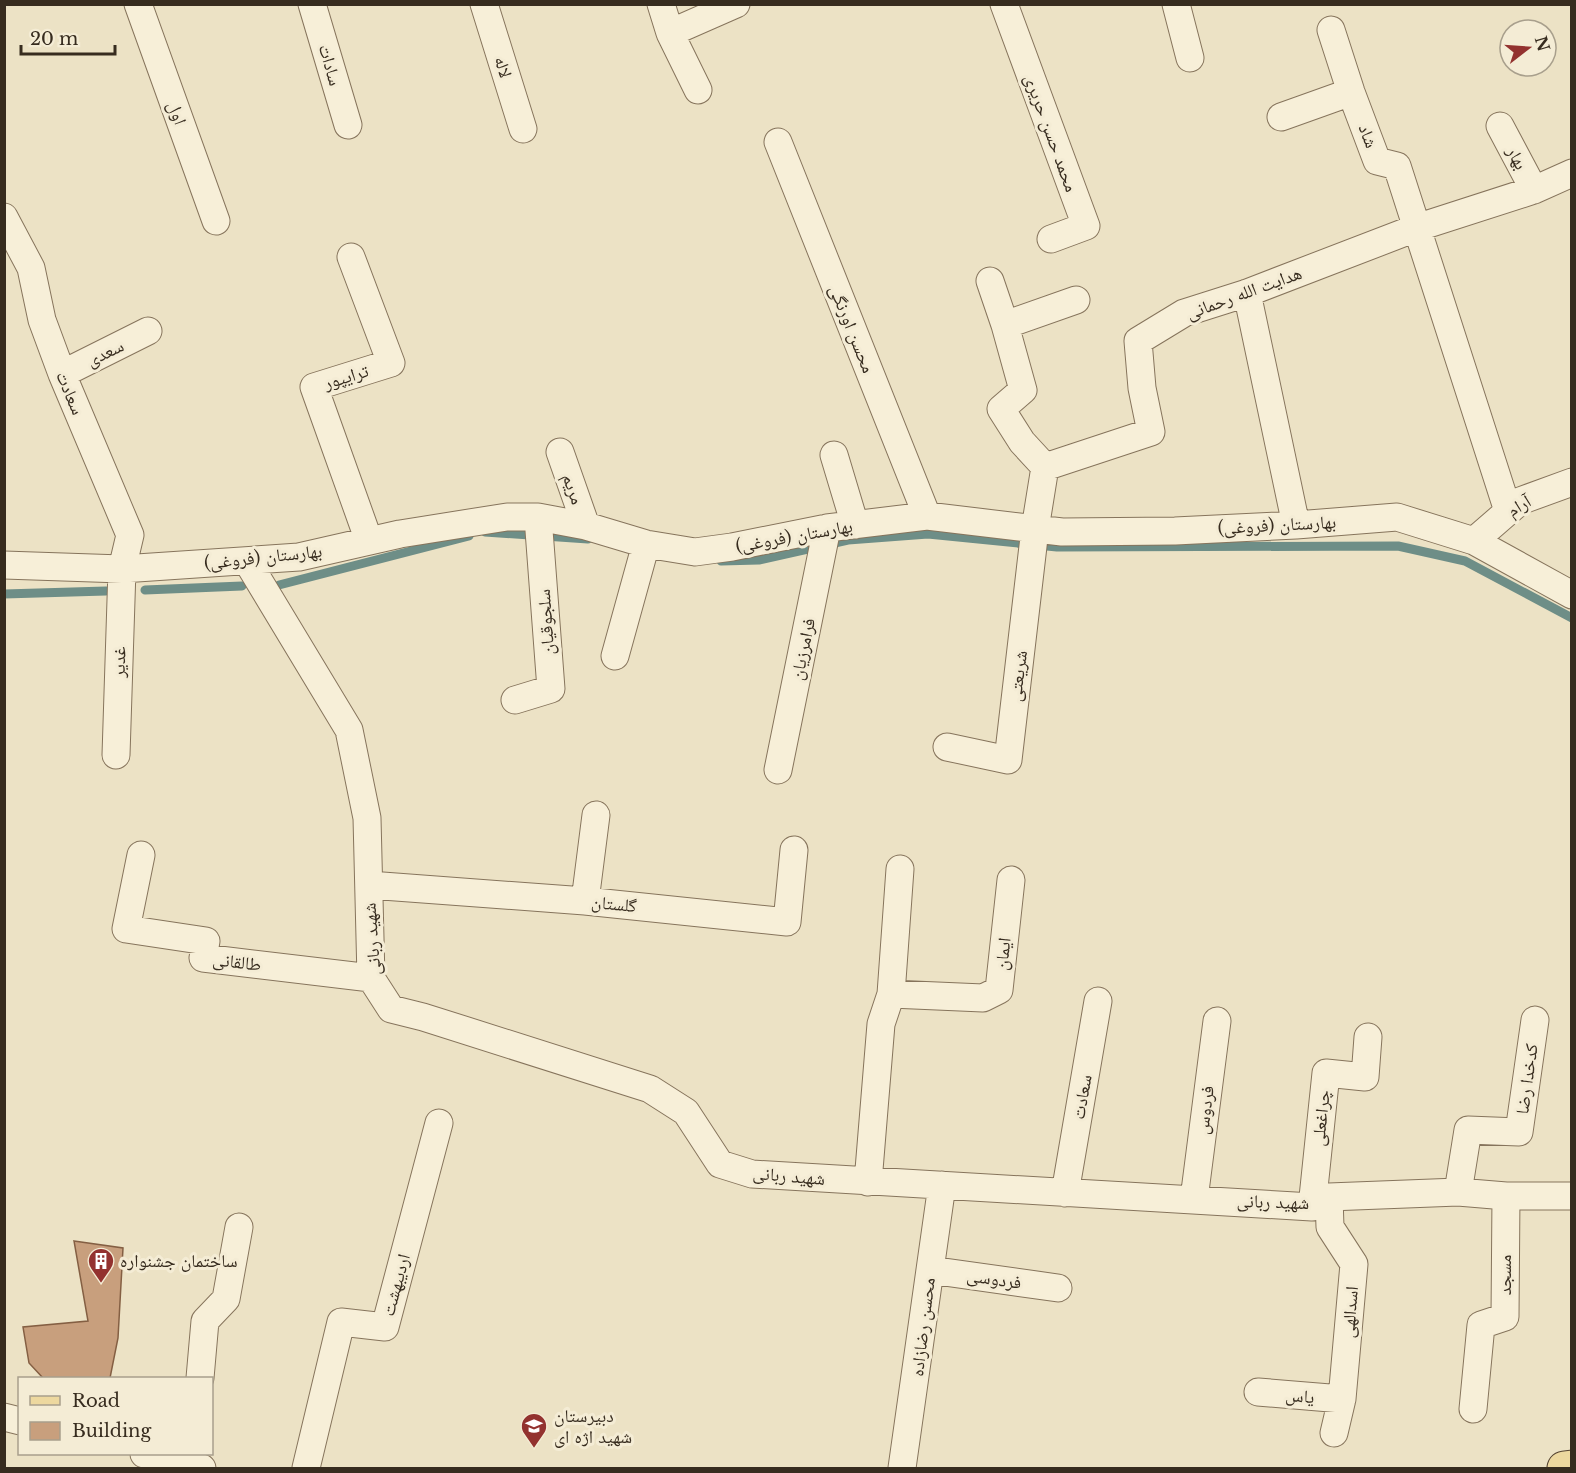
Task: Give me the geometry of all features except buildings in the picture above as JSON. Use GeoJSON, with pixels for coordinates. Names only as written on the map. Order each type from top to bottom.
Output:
{"type":"FeatureCollection","features":[{"type":"Feature","properties":{"kind":"main road"},"geometry":{"type":"LineString","coordinates":[[1564,1468],[1572,1467]]}},
{"type":"Feature","properties":{"kind":"street","name":"اول"},"geometry":{"type":"LineString","coordinates":[[138,4],[216,221]]}},
{"type":"Feature","properties":{"kind":"street","name":"سادات"},"geometry":{"type":"LineString","coordinates":[[312,4],[348,125]]}},
{"type":"Feature","properties":{"kind":"street","name":"لاله"},"geometry":{"type":"LineString","coordinates":[[484,4],[523,129]]}},
{"type":"Feature","properties":{"kind":"street"},"geometry":{"type":"LineString","coordinates":[[661,4],[670,33],[698,90]]}},
{"type":"Feature","properties":{"kind":"street"},"geometry":{"type":"LineString","coordinates":[[670,33],[736,4]]}},
{"type":"Feature","properties":{"kind":"street","name":"محمد حسن حریری"},"geometry":{"type":"LineString","coordinates":[[1004,4],[1086,226],[1051,239]]}},
{"type":"Feature","properties":{"kind":"street"},"geometry":{"type":"LineString","coordinates":[[1176,4],[1190,58]]}},
{"type":"Feature","properties":{"kind":"street","name":"شاد"},"geometry":{"type":"LineString","coordinates":[[1331,30],[1377,161],[1397,166],[1416,228]]}},
{"type":"Feature","properties":{"kind":"street"},"geometry":{"type":"LineString","coordinates":[[1281,117],[1351,92]]}},
{"type":"Feature","properties":{"kind":"street","name":"بهار"},"geometry":{"type":"LineString","coordinates":[[1500,126],[1534,190]]}},
{"type":"Feature","properties":{"kind":"street","name":"محسن اورنگی"},"geometry":{"type":"LineString","coordinates":[[778,142],[927,516]]}},
{"type":"Feature","properties":{"kind":"street","name":"هدایت الله رحمانی"},"geometry":{"type":"LineString","coordinates":[[1045,467],[1151,432],[1142,388],[1137,341],[1184,313],[1247,293],[1416,228],[1534,190],[1572,173]]}},
{"type":"Feature","properties":{"kind":"street","name":"سعادت"},"geometry":{"type":"LineString","coordinates":[[4,216],[31,268],[42,320],[62,374],[130,535],[122,569]]}},
{"type":"Feature","properties":{"kind":"street"},"geometry":{"type":"LineString","coordinates":[[1416,228],[1508,511]]}},
{"type":"Feature","properties":{"kind":"street","name":"ترایپور"},"geometry":{"type":"LineString","coordinates":[[351,257],[391,363],[314,387],[369,541]]}},
{"type":"Feature","properties":{"kind":"street"},"geometry":{"type":"LineString","coordinates":[[990,282],[1023,390],[1001,409],[1022,442],[1045,467],[1034,539]]}},
{"type":"Feature","properties":{"kind":"street"},"geometry":{"type":"LineString","coordinates":[[1247,293],[1296,525]]}},
{"type":"Feature","properties":{"kind":"street"},"geometry":{"type":"LineString","coordinates":[[1005,325],[1077,300]]}},
{"type":"Feature","properties":{"kind":"street","name":"سعدی"},"geometry":{"type":"LineString","coordinates":[[62,374],[148,331]]}},
{"type":"Feature","properties":{"kind":"street","name":"مریم"},"geometry":{"type":"LineString","coordinates":[[560,452],[586,526]]}},
{"type":"Feature","properties":{"kind":"street"},"geometry":{"type":"LineString","coordinates":[[834,455],[855,525]]}},
{"type":"Feature","properties":{"kind":"street","name":"آرام"},"geometry":{"type":"LineString","coordinates":[[1474,541],[1520,501],[1572,482]]}},
{"type":"Feature","properties":{"kind":"street","name":"بهارستان (فروغی)"},"geometry":{"type":"LineString","coordinates":[[4,565],[122,569],[299,557],[400,534],[507,517],[538,529],[586,526],[643,552],[695,552],[855,525],[927,516],[1034,539],[1062,532],[1175,531],[1397,517],[1474,541],[1569,591]]}},
{"type":"Feature","properties":{"kind":"street","name":"سلجوقیان"},"geometry":{"type":"LineString","coordinates":[[515,700],[551,689],[538,529]]}},
{"type":"Feature","properties":{"kind":"street","name":"فرامرزیان"},"geometry":{"type":"LineString","coordinates":[[778,770],[827,530]]}},
{"type":"Feature","properties":{"kind":"street","name":"شریعتی"},"geometry":{"type":"LineString","coordinates":[[947,747],[1008,760],[1034,539]]}},
{"type":"Feature","properties":{"kind":"street"},"geometry":{"type":"LineString","coordinates":[[615,656],[643,552]]}},
{"type":"Feature","properties":{"kind":"street","name":"شهید ربانی"},"geometry":{"type":"LineString","coordinates":[[247,561],[350,730],[367,819],[371,978],[391,1009],[423,1017],[650,1089],[686,1112],[720,1164],[752,1174],[1065,1194],[1194,1199],[1321,1202],[1458,1192],[1506,1196],[1572,1196]]}},
{"type":"Feature","properties":{"kind":"street","name":"غدیر"},"geometry":{"type":"LineString","coordinates":[[116,755],[122,569]]}},
{"type":"Feature","properties":{"kind":"street"},"geometry":{"type":"LineString","coordinates":[[585,901],[596,815]]}},
{"type":"Feature","properties":{"kind":"street","name":"گلستان"},"geometry":{"type":"LineString","coordinates":[[369,885],[585,901],[787,922],[794,850]]}},
{"type":"Feature","properties":{"kind":"street","name":"طالقانی"},"geometry":{"type":"LineString","coordinates":[[141,855],[126,929],[206,941],[203,958],[371,978]]}},
{"type":"Feature","properties":{"kind":"street"},"geometry":{"type":"LineString","coordinates":[[868,1182],[881,1024],[891,994],[900,869]]}},
{"type":"Feature","properties":{"kind":"street","name":"ایمان"},"geometry":{"type":"LineString","coordinates":[[891,994],[983,998],[999,990],[1011,880]]}},
{"type":"Feature","properties":{"kind":"street","name":"سعادت"},"geometry":{"type":"LineString","coordinates":[[1065,1194],[1098,1001]]}},
{"type":"Feature","properties":{"kind":"street","name":"کدخدا رضا"},"geometry":{"type":"LineString","coordinates":[[1458,1192],[1468,1130],[1519,1132],[1535,1020]]}},
{"type":"Feature","properties":{"kind":"street","name":"فردوس"},"geometry":{"type":"LineString","coordinates":[[1194,1199],[1217,1021]]}},
{"type":"Feature","properties":{"kind":"street","name":"چراغعلی"},"geometry":{"type":"LineString","coordinates":[[1321,1202],[1326,1073],[1365,1077],[1368,1037]]}},
{"type":"Feature","properties":{"kind":"street","name":"اردیبهشت"},"geometry":{"type":"LineString","coordinates":[[306,1468],[341,1322],[385,1327],[440,1123]]}},
{"type":"Feature","properties":{"kind":"street","name":"محسن رضازاده"},"geometry":{"type":"LineString","coordinates":[[902,1468],[942,1185]]}},
{"type":"Feature","properties":{"kind":"street","name":"مسجد"},"geometry":{"type":"LineString","coordinates":[[1473,1409],[1481,1324],[1505,1317],[1506,1196]]}},
{"type":"Feature","properties":{"kind":"street","name":"اسدالهی"},"geometry":{"type":"LineString","coordinates":[[1321,1202],[1330,1227],[1354,1264],[1342,1399],[1334,1433]]}},
{"type":"Feature","properties":{"kind":"street"},"geometry":{"type":"LineString","coordinates":[[200,1377],[205,1321],[226,1299],[239,1227]]}},
{"type":"Feature","properties":{"kind":"street","name":"فردوسی"},"geometry":{"type":"LineString","coordinates":[[930,1270],[1058,1288]]}},
{"type":"Feature","properties":{"kind":"street","name":"یاس"},"geometry":{"type":"LineString","coordinates":[[1258,1392],[1342,1399]]}},
{"type":"Feature","properties":{"kind":"street"},"geometry":{"type":"LineString","coordinates":[[150,1455],[196,1463]]}},
{"type":"Feature","properties":{"kind":"waterway"},"geometry":{"type":"LineString","coordinates":[[485,532],[588,539]]}},
{"type":"Feature","properties":{"kind":"waterway"},"geometry":{"type":"LineString","coordinates":[[721,561],[759,560],[848,540],[928,534],[1057,547],[1398,546],[1465,561],[1572,618]]}},
{"type":"Feature","properties":{"kind":"waterway"},"geometry":{"type":"LineString","coordinates":[[279,585],[469,536]]}},
{"type":"Feature","properties":{"kind":"waterway"},"geometry":{"type":"LineString","coordinates":[[145,590],[242,586]]}},
{"type":"Feature","properties":{"kind":"waterway"},"geometry":{"type":"LineString","coordinates":[[4,594],[106,591]]}},
{"type":"Feature","properties":{"kind":"place","name":"ساختمان جشنواره"},"geometry":{"type":"Point","coordinates":[101,1284]}},
{"type":"Feature","properties":{"kind":"place","name":"دبیرستان شهید اژه ای"},"geometry":{"type":"Point","coordinates":[534,1449]}}]}
